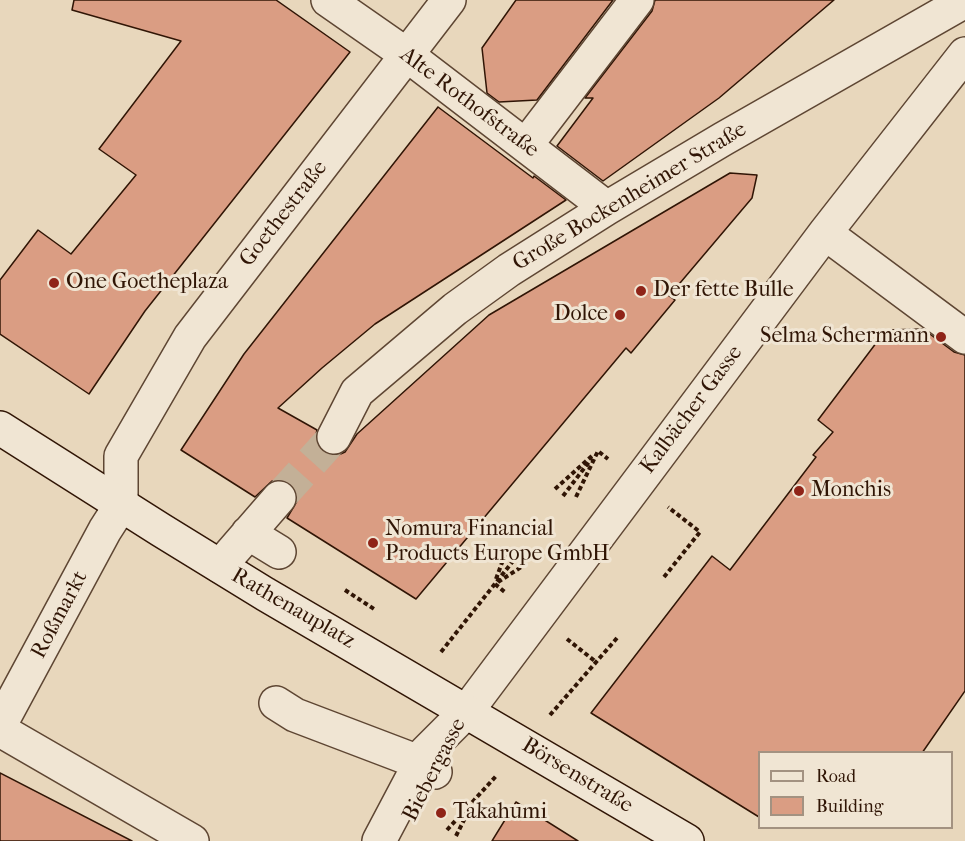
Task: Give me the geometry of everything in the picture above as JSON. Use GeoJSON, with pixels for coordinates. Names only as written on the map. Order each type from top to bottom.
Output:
{"type":"FeatureCollection","features":[{"type":"Feature","properties":{"kind":"street","name":"Alte Rothofstraße"},"geometry":{"type":"LineString","coordinates":[[328,0],[407,56],[607,208]]}},
{"type":"Feature","properties":{"kind":"street","name":"Goethestraße"},"geometry":{"type":"LineString","coordinates":[[121,506],[121,456],[189,337],[449,0]]}},
{"type":"Feature","properties":{"kind":"street"},"geometry":{"type":"LineString","coordinates":[[526,145],[637,0]]}},
{"type":"Feature","properties":{"kind":"street","name":"Große Bockenheimer Straße"},"geometry":{"type":"LineString","coordinates":[[334,437],[357,392],[455,309],[509,270],[607,208],[965,1]]}},
{"type":"Feature","properties":{"kind":"street","name":"Kalbächer Gasse"},"geometry":{"type":"LineString","coordinates":[[467,711],[825,233],[965,54]]}},
{"type":"Feature","properties":{"kind":"street"},"geometry":{"type":"LineString","coordinates":[[825,233],[965,337]]}},
{"type":"Feature","properties":{"kind":"street","name":"Rathenauplatz"},"geometry":{"type":"LineString","coordinates":[[0,428],[220,567],[467,711]]}},
{"type":"Feature","properties":{"kind":"street"},"geometry":{"type":"LineString","coordinates":[[220,567],[279,498]]}},
{"type":"Feature","properties":{"kind":"street","name":"Roßmarkt"},"geometry":{"type":"LineString","coordinates":[[121,506],[105,530],[0,728],[192,841]]}},
{"type":"Feature","properties":{"kind":"street","name":"Rathenauplatz"},"geometry":{"type":"LineString","coordinates":[[248,533],[279,552]]}},
{"type":"Feature","properties":{"kind":"street"},"geometry":{"type":"LineString","coordinates":[[276,703],[295,716],[427,767]]}},
{"type":"Feature","properties":{"kind":"street","name":"Biebergasse"},"geometry":{"type":"LineString","coordinates":[[399,841],[427,767],[426,752],[467,711]]}},
{"type":"Feature","properties":{"kind":"street","name":"Börsenstraße"},"geometry":{"type":"LineString","coordinates":[[467,711],[687,841]]}},
{"type":"Feature","properties":{"kind":"street","name":"Biebergasse"},"geometry":{"type":"LineString","coordinates":[[379,841],[427,767]]}},
{"type":"Feature","properties":{"kind":"path"},"geometry":{"type":"LineString","coordinates":[[555,489],[597,451],[563,496]]}},
{"type":"Feature","properties":{"kind":"path"},"geometry":{"type":"LineString","coordinates":[[495,584],[507,549]]}},
{"type":"Feature","properties":{"kind":"path"},"geometry":{"type":"LineString","coordinates":[[440,652],[517,556]]}},
{"type":"Feature","properties":{"kind":"path"},"geometry":{"type":"LineString","coordinates":[[495,584],[526,564]]}},
{"type":"Feature","properties":{"kind":"path"},"geometry":{"type":"LineString","coordinates":[[345,590],[383,615]]}},
{"type":"Feature","properties":{"kind":"path"},"geometry":{"type":"LineString","coordinates":[[596,662],[617,638]]}},
{"type":"Feature","properties":{"kind":"path"},"geometry":{"type":"LineString","coordinates":[[447,830],[472,804],[456,836]]}},
{"type":"Feature","properties":{"kind":"building"},"geometry":{"type":"Polygon","coordinates":[[[74,0],[276,0],[350,52],[145,311],[89,394],[0,334],[0,280],[38,230],[71,254],[136,175],[99,149],[181,41],[72,10],[74,0]]]}},
{"type":"Feature","properties":{"kind":"building"},"geometry":{"type":"Polygon","coordinates":[[[516,0],[613,0],[537,100],[499,102],[487,93],[482,48],[516,0]]]}},
{"type":"Feature","properties":{"kind":"building"},"geometry":{"type":"Polygon","coordinates":[[[655,0],[834,0],[719,98],[603,181],[557,146],[593,98],[585,98],[652,11],[655,0]]]}},
{"type":"Feature","properties":{"kind":"building"},"geometry":{"type":"Polygon","coordinates":[[[438,107],[566,200],[375,324],[278,408],[317,430],[315,439],[318,447],[326,454],[336,456],[345,452],[357,434],[489,315],[730,173],[757,175],[752,198],[669,296],[675,300],[631,353],[626,348],[416,599],[287,518],[297,501],[296,491],[291,484],[282,480],[272,481],[255,497],[181,450],[244,354],[438,107]]]}},
{"type":"Feature","properties":{"kind":"building"},"geometry":{"type":"Polygon","coordinates":[[[923,329],[954,352],[965,355],[965,691],[923,751],[758,751],[758,816],[591,713],[712,556],[730,570],[816,457],[813,455],[833,432],[818,420],[886,330],[923,329]]]}},
{"type":"Feature","properties":{"kind":"building"},"geometry":{"type":"Polygon","coordinates":[[[0,773],[132,841],[0,841],[0,773]]]}},
{"type":"Feature","properties":{"kind":"building"},"geometry":{"type":"Polygon","coordinates":[[[516,802],[578,841],[492,841],[516,802]]]}},
{"type":"Feature","properties":{"kind":"tunnel"},"geometry":{"type":"LineString","coordinates":[[279,498],[334,437]]}},
{"type":"Feature","properties":{"kind":"place","name":"One Goetheplaza"},"geometry":{"type":"Point","coordinates":[54,283]}},
{"type":"Feature","properties":{"kind":"place","name":"Der fette Bulle"},"geometry":{"type":"Point","coordinates":[641,291]}},
{"type":"Feature","properties":{"kind":"place","name":"Dolce"},"geometry":{"type":"Point","coordinates":[620,315]}},
{"type":"Feature","properties":{"kind":"place","name":"Selma Schermann"},"geometry":{"type":"Point","coordinates":[941,337]}},
{"type":"Feature","properties":{"kind":"place","name":"Monchis"},"geometry":{"type":"Point","coordinates":[799,491]}},
{"type":"Feature","properties":{"kind":"place","name":"Nomura Financial Products Europe GmbH"},"geometry":{"type":"Point","coordinates":[373,543]}},
{"type":"Feature","properties":{"kind":"place","name":"Takahumi"},"geometry":{"type":"Point","coordinates":[441,813]}}]}
